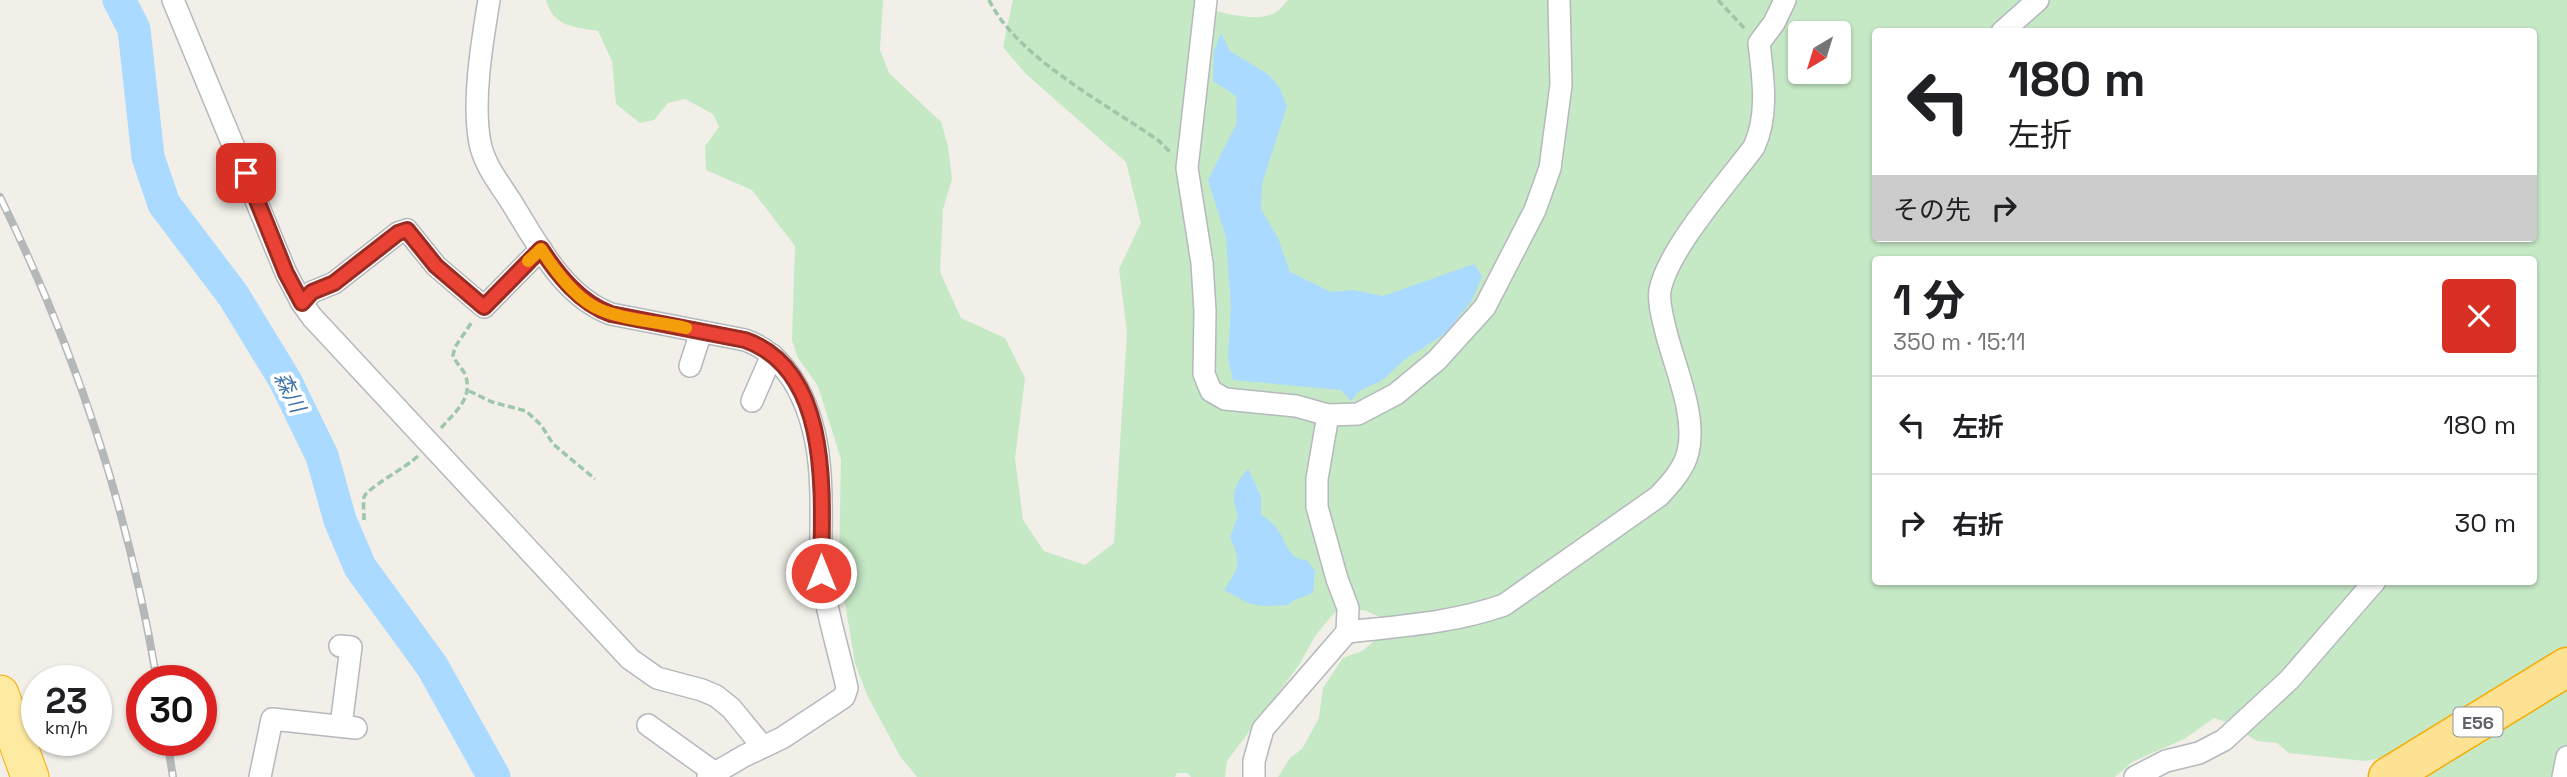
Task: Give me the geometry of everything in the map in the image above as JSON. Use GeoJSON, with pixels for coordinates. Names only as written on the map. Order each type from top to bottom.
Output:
{"type":"FeatureCollection","features":[{"type":"Feature","properties":{"kind":"highway","name":"E56"},"geometry":{"type":"LineString","coordinates":[[2388,777],[2567,667]]}},
{"type":"Feature","properties":{"kind":"highway"},"geometry":{"type":"LineString","coordinates":[[0,694],[30,777]]}},
{"type":"Feature","properties":{"kind":"street"},"geometry":{"type":"LineString","coordinates":[[173,0],[286,273],[302,303],[330,337],[630,659],[657,678],[716,696],[731,708],[763,747]]}},
{"type":"Feature","properties":{"kind":"street"},"geometry":{"type":"LineString","coordinates":[[489,0],[479,62],[480,147],[489,167],[553,267],[576,292],[597,309],[745,340],[760,346],[783,365],[801,394],[813,422],[822,494],[821,573],[847,688],[844,697],[782,738],[711,775],[648,725]]}},
{"type":"Feature","properties":{"kind":"street"},"geometry":{"type":"LineString","coordinates":[[1206,0],[1187,168],[1202,262],[1205,311],[1204,374],[1211,391],[1225,399],[1296,406],[1328,415],[1358,414],[1396,394],[1437,360],[1485,307],[1535,210],[1550,168],[1561,85],[1559,0]]}},
{"type":"Feature","properties":{"kind":"street"},"geometry":{"type":"LineString","coordinates":[[1347,632],[1444,621],[1477,615],[1504,605],[1649,505],[1679,473],[1688,454],[1691,427],[1661,312],[1660,292],[1667,270],[1681,244],[1754,147],[1760,134],[1763,117],[1759,43],[1774,23],[1785,0]]}},
{"type":"Feature","properties":{"kind":"street"},"geometry":{"type":"LineString","coordinates":[[2006,28],[2038,0]]}},
{"type":"Feature","properties":{"kind":"street"},"geometry":{"type":"LineString","coordinates":[[302,303],[312,292],[334,283],[398,233],[407,230],[436,266],[484,307],[541,249]]}},
{"type":"Feature","properties":{"kind":"street"},"geometry":{"type":"LineString","coordinates":[[690,366],[702,332]]}},
{"type":"Feature","properties":{"kind":"street"},"geometry":{"type":"LineString","coordinates":[[752,401],[772,355]]}},
{"type":"Feature","properties":{"kind":"street"},"geometry":{"type":"LineString","coordinates":[[1254,777],[1254,761],[1263,729],[1347,632],[1348,608],[1317,507],[1317,479],[1328,415]]}},
{"type":"Feature","properties":{"kind":"street"},"geometry":{"type":"LineString","coordinates":[[2135,777],[2166,761],[2199,753],[2224,740],[2289,680],[2372,585]]}},
{"type":"Feature","properties":{"kind":"street"},"geometry":{"type":"LineString","coordinates":[[260,777],[272,719],[348,727],[351,647],[340,646]]}},
{"type":"Feature","properties":{"kind":"street"},"geometry":{"type":"LineString","coordinates":[[2563,777],[2567,757]]}},
{"type":"Feature","properties":{"kind":"path"},"geometry":{"type":"LineString","coordinates":[[989,0],[1008,30],[1035,55],[1159,141],[1187,168]]}},
{"type":"Feature","properties":{"kind":"path"},"geometry":{"type":"LineString","coordinates":[[1718,0],[1759,43]]}},
{"type":"Feature","properties":{"kind":"path"},"geometry":{"type":"LineString","coordinates":[[468,391],[492,402],[526,411],[541,425],[553,444],[595,479]]}},
{"type":"Feature","properties":{"kind":"green space"},"geometry":{"type":"Polygon","coordinates":[[[546,0],[883,0],[880,50],[889,73],[941,122],[948,146],[952,179],[943,209],[940,272],[961,318],[1005,338],[1025,378],[1015,458],[1023,520],[1044,551],[1085,565],[1114,543],[1127,332],[1119,269],[1141,223],[1126,162],[1025,73],[1003,47],[1013,0],[1195,0],[1196,4],[1214,10],[1259,17],[1276,12],[1288,0],[2567,0],[2567,777],[2410,777],[2399,755],[2365,761],[2289,753],[2277,743],[2257,741],[2226,722],[2214,718],[2184,739],[2132,762],[2115,777],[1278,777],[1290,758],[1302,749],[1319,718],[1323,688],[1343,658],[1362,651],[1387,631],[1387,620],[1364,610],[1335,612],[1315,636],[1299,665],[1227,761],[1225,777],[1191,777],[1187,773],[1177,773],[1175,777],[917,777],[900,756],[867,695],[855,663],[839,567],[841,459],[818,386],[798,358],[792,340],[795,246],[752,190],[706,170],[705,146],[719,127],[713,114],[685,99],[668,103],[654,120],[640,123],[616,104],[612,61],[598,31],[559,21],[549,9],[546,0]]]}},
{"type":"Feature","properties":{"kind":"water"},"geometry":{"type":"Polygon","coordinates":[[[1221,33],[1230,51],[1269,75],[1279,87],[1287,106],[1262,184],[1261,209],[1278,238],[1290,272],[1331,292],[1352,290],[1383,296],[1474,264],[1482,276],[1472,300],[1446,333],[1404,360],[1383,380],[1359,391],[1351,401],[1341,390],[1233,380],[1228,358],[1231,306],[1226,237],[1208,180],[1237,123],[1236,96],[1213,81],[1214,51],[1221,33]]]}},
{"type":"Feature","properties":{"kind":"water"},"geometry":{"type":"Polygon","coordinates":[[[1248,469],[1261,496],[1261,514],[1276,528],[1292,554],[1307,560],[1315,571],[1313,592],[1288,605],[1250,604],[1224,590],[1237,564],[1230,538],[1238,515],[1234,502],[1235,490],[1248,469]]]}},
{"type":"Feature","properties":{"kind":"waterway","name":"森川"},"geometry":{"type":"LineString","coordinates":[[119,0],[134,29],[148,157],[164,204],[233,295],[285,380],[322,456],[340,520],[360,567],[432,666],[494,777]]}},
{"type":"Feature","properties":{"kind":"railway"},"geometry":{"type":"LineString","coordinates":[[0,197],[53,315],[96,433],[131,554],[154,665]]}},
{"type":"Feature","properties":{"kind":"railway"},"geometry":{"type":"LineString","coordinates":[[170,756],[173,777]]}},
{"type":"Feature","properties":{"kind":"slow traffic"},"geometry":{"type":"LineString","coordinates":[[528,261],[541,249],[576,292],[597,309],[686,328]]}},
{"type":"Feature","properties":{"kind":"route"},"geometry":{"type":"LineString","coordinates":[[246,173],[286,273],[302,303],[312,292],[334,283],[398,233],[407,230],[436,266],[484,307],[541,249],[576,292],[597,309],[745,340],[760,346],[783,365],[801,394],[813,422],[822,494],[821,573]]}}]}
